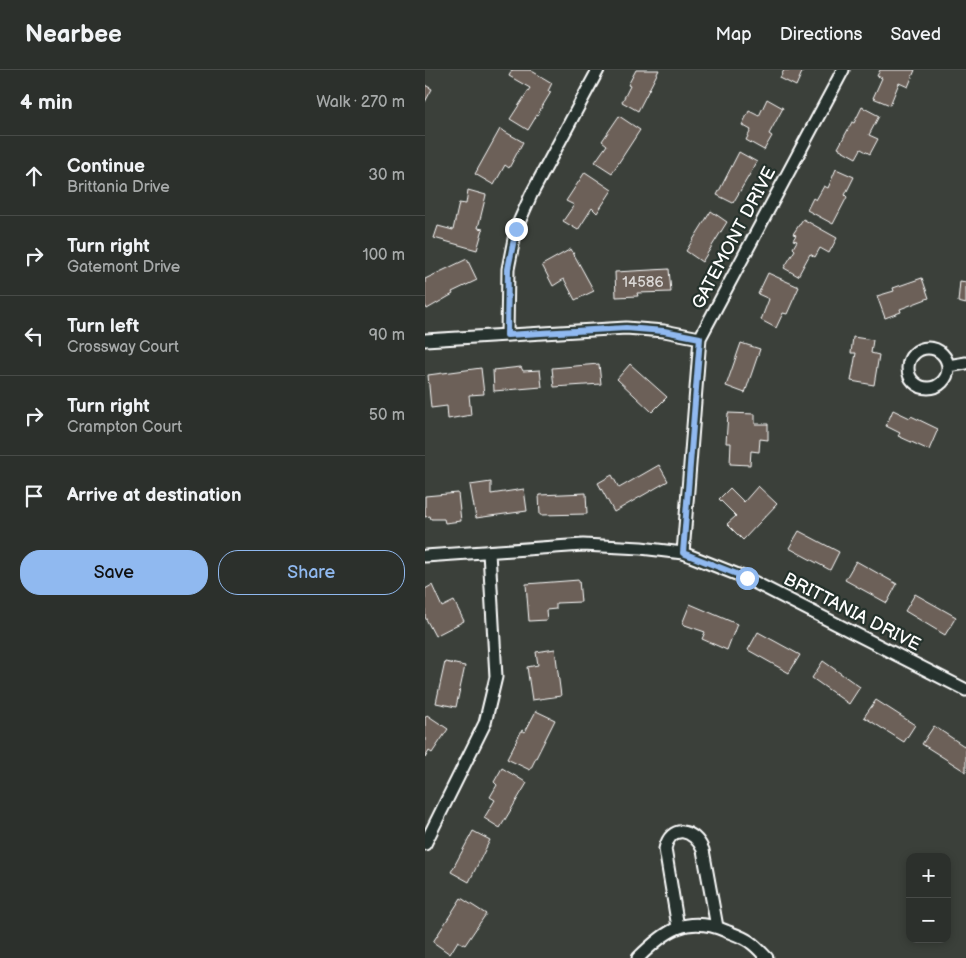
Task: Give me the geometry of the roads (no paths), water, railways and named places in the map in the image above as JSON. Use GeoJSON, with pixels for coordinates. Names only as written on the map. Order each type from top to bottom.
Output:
{"type":"FeatureCollection","features":[{"type":"Feature","properties":{"kind":"street"},"geometry":{"type":"LineString","coordinates":[[507,335],[508,269],[516,229],[531,195],[598,70]]}},
{"type":"Feature","properties":{"kind":"street","name":"GATEMONT DRIVE"},"geometry":{"type":"LineString","coordinates":[[683,553],[700,338],[843,70]]}},
{"type":"Feature","properties":{"kind":"street"},"geometry":{"type":"LineString","coordinates":[[425,340],[626,328],[664,331],[700,338]]}},
{"type":"Feature","properties":{"kind":"street"},"geometry":{"type":"LineString","coordinates":[[947,366],[966,363]]}},
{"type":"Feature","properties":{"kind":"street","name":"BRITTANIA DRIVE"},"geometry":{"type":"LineString","coordinates":[[425,556],[583,545],[641,548],[683,553],[747,578],[966,690]]}},
{"type":"Feature","properties":{"kind":"street"},"geometry":{"type":"LineString","coordinates":[[425,844],[485,723],[496,677],[489,552]]}},
{"type":"Feature","properties":{"kind":"street"},"geometry":{"type":"LineString","coordinates":[[678,928],[665,850],[670,838],[681,832],[690,833],[699,842],[703,850],[717,927]]}},
{"type":"Feature","properties":{"kind":"street"},"geometry":{"type":"LineString","coordinates":[[638,958],[664,935],[678,928],[697,923],[717,927],[751,942],[767,958]]}}]}
